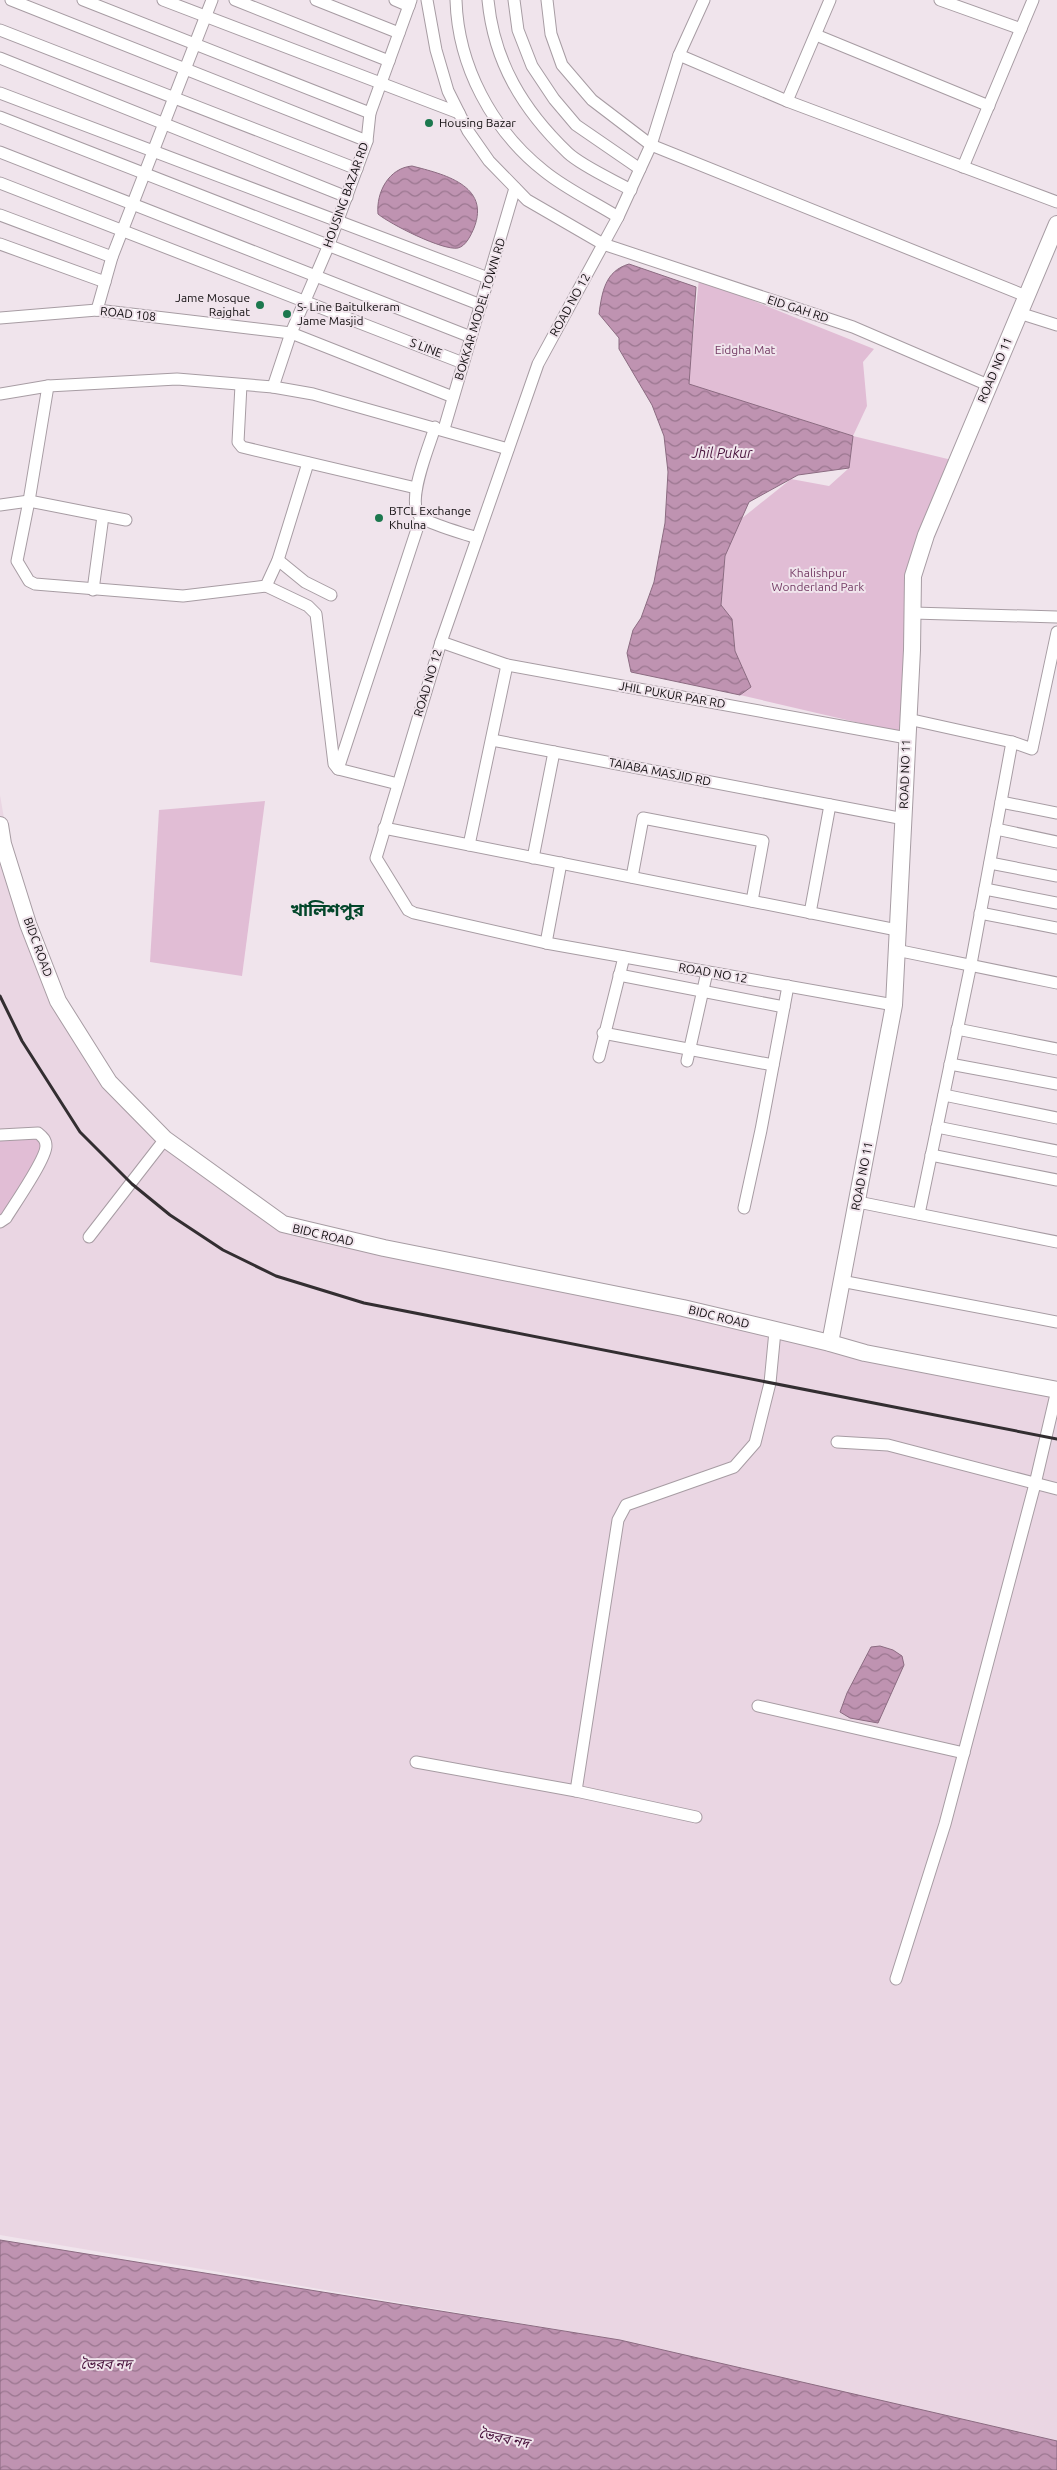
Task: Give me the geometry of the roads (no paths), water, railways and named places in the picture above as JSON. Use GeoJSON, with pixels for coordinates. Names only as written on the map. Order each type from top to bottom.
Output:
{"type":"FeatureCollection","features":[{"type":"Feature","properties":{"kind":"main road","name":"ROAD NO 11"},"geometry":{"type":"LineString","coordinates":[[830,1342],[894,1005],[904,819],[913,576],[926,535],[1056,226]]}},
{"type":"Feature","properties":{"kind":"main road","name":"BIDC ROAD"},"geometry":{"type":"LineString","coordinates":[[0,825],[3,844],[28,924],[58,1001],[109,1082],[165,1139],[288,1227],[683,1308],[775,1331],[830,1342],[865,1345],[1057,1382]]}},
{"type":"Feature","properties":{"kind":"main road","name":"BIDC ROAD"},"geometry":{"type":"LineString","coordinates":[[830,1342],[865,1354],[1057,1390]]}},
{"type":"Feature","properties":{"kind":"street"},"geometry":{"type":"LineString","coordinates":[[10,0],[367,140]]}},
{"type":"Feature","properties":{"kind":"street"},"geometry":{"type":"LineString","coordinates":[[83,0],[370,114]]}},
{"type":"Feature","properties":{"kind":"street"},"geometry":{"type":"LineString","coordinates":[[163,0],[459,113]]}},
{"type":"Feature","properties":{"kind":"street"},"geometry":{"type":"LineString","coordinates":[[97,310],[112,257],[212,0]]}},
{"type":"Feature","properties":{"kind":"street"},"geometry":{"type":"LineString","coordinates":[[235,0],[389,61]]}},
{"type":"Feature","properties":{"kind":"street"},"geometry":{"type":"LineString","coordinates":[[316,0],[399,33]]}},
{"type":"Feature","properties":{"kind":"street"},"geometry":{"type":"LineString","coordinates":[[394,0],[410,3]]}},
{"type":"Feature","properties":{"kind":"street","name":"EID GAH RD"},"geometry":{"type":"LineString","coordinates":[[427,0],[436,50],[448,91],[488,161],[527,200],[603,244],[853,327],[988,385]]}},
{"type":"Feature","properties":{"kind":"street"},"geometry":{"type":"LineString","coordinates":[[456,0],[459,29],[470,70],[478,90],[500,126],[514,143],[545,172],[618,218]]}},
{"type":"Feature","properties":{"kind":"street"},"geometry":{"type":"LineString","coordinates":[[488,0],[491,28],[503,66],[523,101],[569,154],[631,190]]}},
{"type":"Feature","properties":{"kind":"street"},"geometry":{"type":"LineString","coordinates":[[514,0],[518,30],[532,66],[554,99],[576,125],[640,169]]}},
{"type":"Feature","properties":{"kind":"street"},"geometry":{"type":"LineString","coordinates":[[547,0],[551,34],[562,65],[592,100],[651,145],[1026,296]]}},
{"type":"Feature","properties":{"kind":"street","name":"ROAD NO 12"},"geometry":{"type":"LineString","coordinates":[[704,0],[678,55],[651,145],[631,190],[618,218],[538,364],[441,642],[376,858],[408,910],[414,913],[546,943],[894,1005]]}},
{"type":"Feature","properties":{"kind":"street"},"geometry":{"type":"LineString","coordinates":[[787,102],[830,0]]}},
{"type":"Feature","properties":{"kind":"street"},"geometry":{"type":"LineString","coordinates":[[940,0],[1021,29]]}},
{"type":"Feature","properties":{"kind":"street"},"geometry":{"type":"LineString","coordinates":[[963,167],[1033,0]]}},
{"type":"Feature","properties":{"kind":"street","name":"HOUSING BAZAR RD"},"geometry":{"type":"LineString","coordinates":[[273,387],[291,333],[328,247],[357,169],[367,140],[370,114],[410,3]]}},
{"type":"Feature","properties":{"kind":"street"},"geometry":{"type":"LineString","coordinates":[[0,30],[357,169]]}},
{"type":"Feature","properties":{"kind":"street"},"geometry":{"type":"LineString","coordinates":[[816,35],[989,106]]}},
{"type":"Feature","properties":{"kind":"street"},"geometry":{"type":"LineString","coordinates":[[678,55],[787,102],[1057,202]]}},
{"type":"Feature","properties":{"kind":"street"},"geometry":{"type":"LineString","coordinates":[[0,58],[347,197]]}},
{"type":"Feature","properties":{"kind":"street"},"geometry":{"type":"LineString","coordinates":[[0,93],[488,278]]}},
{"type":"Feature","properties":{"kind":"street"},"geometry":{"type":"LineString","coordinates":[[0,117],[328,247],[481,305]]}},
{"type":"Feature","properties":{"kind":"street"},"geometry":{"type":"LineString","coordinates":[[0,152],[471,337]]}},
{"type":"Feature","properties":{"kind":"street","name":"S LINE"},"geometry":{"type":"LineString","coordinates":[[0,183],[463,363]]}},
{"type":"Feature","properties":{"kind":"street","name":"BOKKAR MODEL TOWN RD"},"geometry":{"type":"LineString","coordinates":[[416,488],[453,397],[515,188]]}},
{"type":"Feature","properties":{"kind":"street"},"geometry":{"type":"LineString","coordinates":[[0,215],[112,257]]}},
{"type":"Feature","properties":{"kind":"street"},"geometry":{"type":"LineString","coordinates":[[0,244],[104,282]]}},
{"type":"Feature","properties":{"kind":"street","name":"ROAD 108"},"geometry":{"type":"LineString","coordinates":[[0,318],[97,310],[291,333],[453,397]]}},
{"type":"Feature","properties":{"kind":"street"},"geometry":{"type":"LineString","coordinates":[[1019,313],[1057,325]]}},
{"type":"Feature","properties":{"kind":"street"},"geometry":{"type":"LineString","coordinates":[[0,394],[48,386],[177,379],[273,387],[313,394],[440,428],[508,449]]}},
{"type":"Feature","properties":{"kind":"street"},"geometry":{"type":"LineString","coordinates":[[241,384],[238,442],[242,447],[416,488],[415,509],[421,517],[477,538]]}},
{"type":"Feature","properties":{"kind":"street"},"geometry":{"type":"LineString","coordinates":[[48,386],[17,561],[29,581],[36,584],[94,590],[183,596],[266,586],[308,606],[316,614],[334,764],[338,769],[398,784]]}},
{"type":"Feature","properties":{"kind":"street"},"geometry":{"type":"LineString","coordinates":[[266,586],[278,560],[308,463]]}},
{"type":"Feature","properties":{"kind":"street"},"geometry":{"type":"LineString","coordinates":[[0,504],[29,501],[126,520]]}},
{"type":"Feature","properties":{"kind":"street"},"geometry":{"type":"LineString","coordinates":[[94,590],[103,516]]}},
{"type":"Feature","properties":{"kind":"street"},"geometry":{"type":"LineString","coordinates":[[338,769],[421,517]]}},
{"type":"Feature","properties":{"kind":"street"},"geometry":{"type":"LineString","coordinates":[[278,560],[305,582],[331,595]]}},
{"type":"Feature","properties":{"kind":"street"},"geometry":{"type":"LineString","coordinates":[[913,613],[1057,617]]}},
{"type":"Feature","properties":{"kind":"street"},"geometry":{"type":"LineString","coordinates":[[908,719],[1012,742],[1032,749],[1051,685],[1057,632]]}},
{"type":"Feature","properties":{"kind":"street","name":"JHIL PUKUR PAR RD"},"geometry":{"type":"LineString","coordinates":[[441,642],[507,665],[907,738]]}},
{"type":"Feature","properties":{"kind":"street"},"geometry":{"type":"LineString","coordinates":[[469,845],[507,665]]}},
{"type":"Feature","properties":{"kind":"street","name":"TAIABA MASJID RD"},"geometry":{"type":"LineString","coordinates":[[492,740],[904,819]]}},
{"type":"Feature","properties":{"kind":"street"},"geometry":{"type":"LineString","coordinates":[[919,1214],[971,964],[1012,742]]}},
{"type":"Feature","properties":{"kind":"street"},"geometry":{"type":"LineString","coordinates":[[533,858],[554,752]]}},
{"type":"Feature","properties":{"kind":"street"},"geometry":{"type":"LineString","coordinates":[[1001,802],[1057,813]]}},
{"type":"Feature","properties":{"kind":"street"},"geometry":{"type":"LineString","coordinates":[[810,913],[830,805]]}},
{"type":"Feature","properties":{"kind":"street"},"geometry":{"type":"LineString","coordinates":[[632,877],[643,818],[764,841],[752,901]]}},
{"type":"Feature","properties":{"kind":"street"},"geometry":{"type":"LineString","coordinates":[[384,828],[897,930]]}},
{"type":"Feature","properties":{"kind":"street"},"geometry":{"type":"LineString","coordinates":[[996,829],[1057,842]]}},
{"type":"Feature","properties":{"kind":"street"},"geometry":{"type":"LineString","coordinates":[[990,862],[1057,876]]}},
{"type":"Feature","properties":{"kind":"street"},"geometry":{"type":"LineString","coordinates":[[546,943],[561,863]]}},
{"type":"Feature","properties":{"kind":"street"},"geometry":{"type":"LineString","coordinates":[[985,889],[1057,903]]}},
{"type":"Feature","properties":{"kind":"street"},"geometry":{"type":"LineString","coordinates":[[980,913],[1057,928]]}},
{"type":"Feature","properties":{"kind":"street"},"geometry":{"type":"LineString","coordinates":[[896,950],[1057,983]]}},
{"type":"Feature","properties":{"kind":"street"},"geometry":{"type":"LineString","coordinates":[[599,1057],[603,1033],[624,957]]}},
{"type":"Feature","properties":{"kind":"street"},"geometry":{"type":"LineString","coordinates":[[688,1056],[707,972]]}},
{"type":"Feature","properties":{"kind":"street"},"geometry":{"type":"LineString","coordinates":[[619,975],[784,1007]]}},
{"type":"Feature","properties":{"kind":"street"},"geometry":{"type":"LineString","coordinates":[[744,1208],[788,986]]}},
{"type":"Feature","properties":{"kind":"street"},"geometry":{"type":"LineString","coordinates":[[957,1029],[1057,1049]]}},
{"type":"Feature","properties":{"kind":"street"},"geometry":{"type":"LineString","coordinates":[[603,1033],[688,1056],[773,1065]]}},
{"type":"Feature","properties":{"kind":"street"},"geometry":{"type":"LineString","coordinates":[[950,1064],[1057,1084]]}},
{"type":"Feature","properties":{"kind":"street"},"geometry":{"type":"LineString","coordinates":[[944,1095],[1057,1118]]}},
{"type":"Feature","properties":{"kind":"street"},"geometry":{"type":"LineString","coordinates":[[937,1127],[1057,1151]]}},
{"type":"Feature","properties":{"kind":"street"},"geometry":{"type":"LineString","coordinates":[[0,1135],[38,1133],[44,1138],[46,1145],[42,1160],[6,1218],[0,1222]]}},
{"type":"Feature","properties":{"kind":"street"},"geometry":{"type":"LineString","coordinates":[[89,1237],[165,1139]]}},
{"type":"Feature","properties":{"kind":"street"},"geometry":{"type":"LineString","coordinates":[[931,1155],[1057,1180]]}},
{"type":"Feature","properties":{"kind":"street"},"geometry":{"type":"LineString","coordinates":[[858,1202],[1057,1242]]}},
{"type":"Feature","properties":{"kind":"street"},"geometry":{"type":"LineString","coordinates":[[842,1281],[1057,1322]]}},
{"type":"Feature","properties":{"kind":"street"},"geometry":{"type":"LineString","coordinates":[[576,1791],[618,1520],[626,1505],[734,1467],[755,1444],[770,1383],[775,1331]]}},
{"type":"Feature","properties":{"kind":"street"},"geometry":{"type":"LineString","coordinates":[[896,1978],[945,1824],[1035,1484],[1057,1390]]}},
{"type":"Feature","properties":{"kind":"street"},"geometry":{"type":"LineString","coordinates":[[837,1442],[888,1445],[1057,1489]]}},
{"type":"Feature","properties":{"kind":"street"},"geometry":{"type":"LineString","coordinates":[[758,1706],[964,1752]]}},
{"type":"Feature","properties":{"kind":"street"},"geometry":{"type":"LineString","coordinates":[[416,1762],[576,1791],[696,1817]]}},
{"type":"Feature","properties":{"kind":"water"},"geometry":{"type":"Polygon","coordinates":[[[412,166],[437,173],[461,184],[476,201],[477,213],[474,228],[466,243],[461,247],[451,248],[429,241],[405,230],[378,214],[379,197],[386,182],[397,171],[412,166]]]}},
{"type":"Feature","properties":{"kind":"water","name":"Jhil Pukur"},"geometry":{"type":"Polygon","coordinates":[[[629,264],[696,287],[689,384],[853,436],[849,468],[798,475],[749,502],[725,556],[721,605],[732,619],[735,651],[751,687],[740,695],[631,672],[627,653],[633,630],[641,618],[654,582],[665,523],[668,472],[664,436],[652,405],[619,349],[619,338],[599,314],[606,283],[621,267],[629,264]]]}},
{"type":"Feature","properties":{"kind":"water"},"geometry":{"type":"Polygon","coordinates":[[[880,1646],[893,1650],[902,1656],[904,1665],[878,1723],[850,1718],[840,1712],[847,1693],[871,1647],[880,1646]]]}},
{"type":"Feature","properties":{"kind":"water","name":"ভৈরব নদ"},"geometry":{"type":"Polygon","coordinates":[[[0,2240],[620,2340],[1057,2441],[1057,2470],[0,2470],[0,2240]]]}},
{"type":"Feature","properties":{"kind":"railway"},"geometry":{"type":"LineString","coordinates":[[0,996],[22,1041],[80,1132],[132,1184],[170,1215],[223,1250],[276,1276],[364,1303],[1057,1439]]}},
{"type":"Feature","properties":{"kind":"place","name":"Housing Bazar"},"geometry":{"type":"Point","coordinates":[429,123]}},
{"type":"Feature","properties":{"kind":"place","name":"Jame Mosque Rajghat"},"geometry":{"type":"Point","coordinates":[260,305]}},
{"type":"Feature","properties":{"kind":"place","name":"S- Line Baitulkeram Jame Masjid"},"geometry":{"type":"Point","coordinates":[287,314]}},
{"type":"Feature","properties":{"kind":"place","name":"BTCL Exchange Khulna"},"geometry":{"type":"Point","coordinates":[379,518]}},
{"type":"Feature","properties":{"kind":"district","name":"খালিশপুর"},"geometry":{"type":"Point","coordinates":[327,910]}},
{"type":"Feature","properties":{"kind":"park label","name":"Eidgha Mat"},"geometry":{"type":"Point","coordinates":[745,350]}},
{"type":"Feature","properties":{"kind":"park label","name":"Khalishpur Wonderland Park"},"geometry":{"type":"Point","coordinates":[818,580]}}]}
